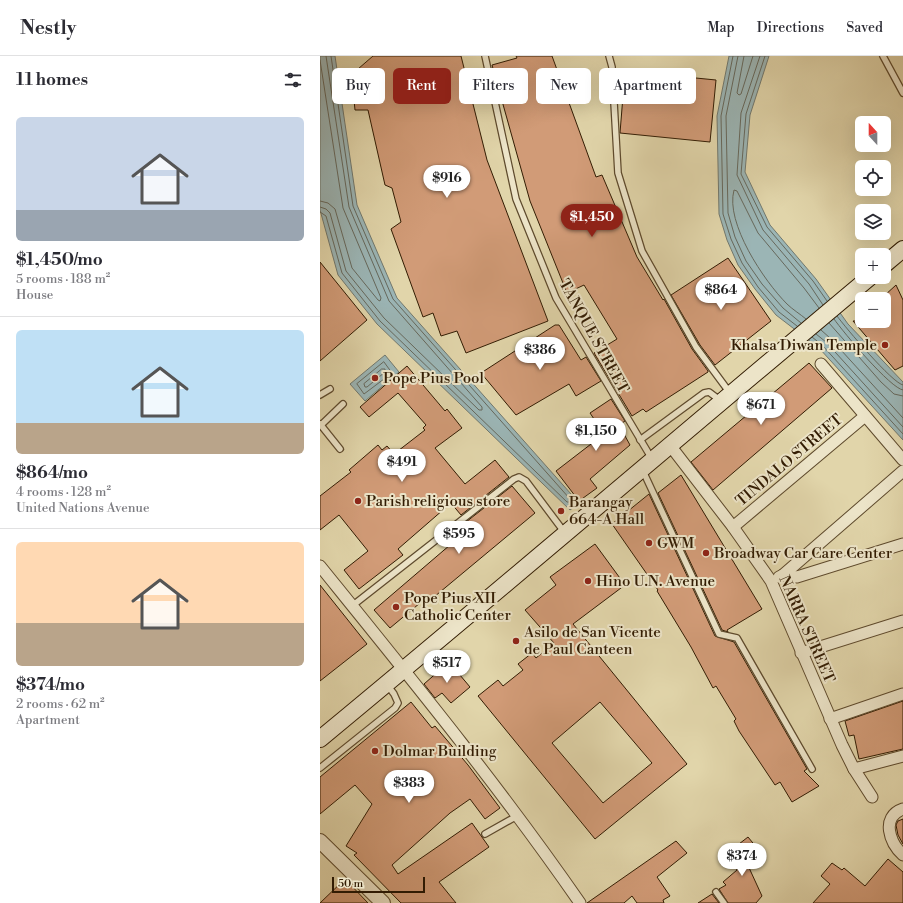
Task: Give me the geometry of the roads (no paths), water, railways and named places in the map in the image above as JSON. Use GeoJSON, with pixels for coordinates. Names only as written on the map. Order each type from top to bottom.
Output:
{"type":"FeatureCollection","features":[{"type":"Feature","properties":{"kind":"main road"},"geometry":{"type":"LineString","coordinates":[[891,259],[903,250]]}},
{"type":"Feature","properties":{"kind":"main road"},"geometry":{"type":"LineString","coordinates":[[320,739],[589,514],[669,444],[861,284]]}},
{"type":"Feature","properties":{"kind":"street"},"geometry":{"type":"LineString","coordinates":[[821,364],[903,460]]}},
{"type":"Feature","properties":{"kind":"street","name":"TINDALO STREET"},"geometry":{"type":"LineString","coordinates":[[733,527],[865,416]]}},
{"type":"Feature","properties":{"kind":"street","name":"NARRA STREET"},"geometry":{"type":"LineString","coordinates":[[669,444],[733,527],[771,581],[830,719],[854,769],[872,797]]}},
{"type":"Feature","properties":{"kind":"street"},"geometry":{"type":"LineString","coordinates":[[771,581],[783,575],[903,470]]}},
{"type":"Feature","properties":{"kind":"street"},"geometry":{"type":"LineString","coordinates":[[783,575],[797,577],[903,544]]}},
{"type":"Feature","properties":{"kind":"street"},"geometry":{"type":"LineString","coordinates":[[320,566],[404,669],[517,816],[580,903]]}},
{"type":"Feature","properties":{"kind":"street"},"geometry":{"type":"LineString","coordinates":[[801,653],[903,621]]}},
{"type":"Feature","properties":{"kind":"street"},"geometry":{"type":"LineString","coordinates":[[830,719],[903,694]]}},
{"type":"Feature","properties":{"kind":"street"},"geometry":{"type":"LineString","coordinates":[[854,769],[903,756]]}},
{"type":"Feature","properties":{"kind":"street"},"geometry":{"type":"LineString","coordinates":[[903,809],[892,817],[889,824],[889,832],[897,849],[903,855]]}},
{"type":"Feature","properties":{"kind":"street"},"geometry":{"type":"LineString","coordinates":[[320,841],[383,903]]}},
{"type":"Feature","properties":{"kind":"lane","name":"TANQUE STREET"},"geometry":{"type":"LineString","coordinates":[[485,56],[516,199],[556,298],[640,440],[647,464],[719,634],[737,638],[812,769]]}},
{"type":"Feature","properties":{"kind":"lane"},"geometry":{"type":"LineString","coordinates":[[608,56],[612,67],[618,173],[642,251],[726,397]]}},
{"type":"Feature","properties":{"kind":"lane"},"geometry":{"type":"LineString","coordinates":[[883,56],[903,94]]}},
{"type":"Feature","properties":{"kind":"lane"},"geometry":{"type":"LineString","coordinates":[[320,395],[330,388]]}},
{"type":"Feature","properties":{"kind":"lane"},"geometry":{"type":"LineString","coordinates":[[640,440],[704,393],[709,392],[726,397]]}},
{"type":"Feature","properties":{"kind":"lane"},"geometry":{"type":"LineString","coordinates":[[340,449],[320,424],[344,404]]}},
{"type":"Feature","properties":{"kind":"lane"},"geometry":{"type":"LineString","coordinates":[[352,606],[514,479],[519,477],[526,481],[571,529]]}},
{"type":"Feature","properties":{"kind":"lane"},"geometry":{"type":"LineString","coordinates":[[320,768],[395,708],[398,702],[386,684]]}},
{"type":"Feature","properties":{"kind":"lane"},"geometry":{"type":"LineString","coordinates":[[485,834],[517,816]]}},
{"type":"Feature","properties":{"kind":"lane"},"geometry":{"type":"LineString","coordinates":[[716,892],[724,903]]}},
{"type":"Feature","properties":{"kind":"water"},"geometry":{"type":"Polygon","coordinates":[[[320,56],[335,56],[337,68],[332,68],[332,104],[342,104],[357,205],[397,298],[579,503],[570,510],[377,324],[338,275],[320,210],[320,56]]]}},
{"type":"Feature","properties":{"kind":"water"},"geometry":{"type":"Polygon","coordinates":[[[729,56],[769,56],[750,115],[745,172],[770,225],[816,279],[848,324],[903,382],[903,440],[819,348],[776,315],[738,265],[727,240],[719,214],[717,116],[729,56]]]}},
{"type":"Feature","properties":{"kind":"water","name":"Pope Pius Pool"},"geometry":{"type":"Polygon","coordinates":[[[385,355],[399,372],[365,401],[350,384],[385,355]]]}},
{"type":"Feature","properties":{"kind":"place","name":"Khalsa Diwan Temple"},"geometry":{"type":"Point","coordinates":[885,345]}},
{"type":"Feature","properties":{"kind":"place","name":"Pope Pius Pool"},"geometry":{"type":"Point","coordinates":[375,378]}},
{"type":"Feature","properties":{"kind":"place","name":"Parish religious store"},"geometry":{"type":"Point","coordinates":[358,501]}},
{"type":"Feature","properties":{"kind":"place","name":"Barangay 664-A Hall"},"geometry":{"type":"Point","coordinates":[561,511]}},
{"type":"Feature","properties":{"kind":"place","name":"GWM"},"geometry":{"type":"Point","coordinates":[649,543]}},
{"type":"Feature","properties":{"kind":"place","name":"Broadway Car Care Center"},"geometry":{"type":"Point","coordinates":[706,553]}},
{"type":"Feature","properties":{"kind":"place","name":"Hino U.N. Avenue"},"geometry":{"type":"Point","coordinates":[588,581]}},
{"type":"Feature","properties":{"kind":"place","name":"Pope Pius XII Catholic Center"},"geometry":{"type":"Point","coordinates":[396,607]}},
{"type":"Feature","properties":{"kind":"place","name":"Asilo de San Vicente de Paul Canteen"},"geometry":{"type":"Point","coordinates":[516,641]}},
{"type":"Feature","properties":{"kind":"place","name":"Dolmar Building"},"geometry":{"type":"Point","coordinates":[375,751]}}]}
